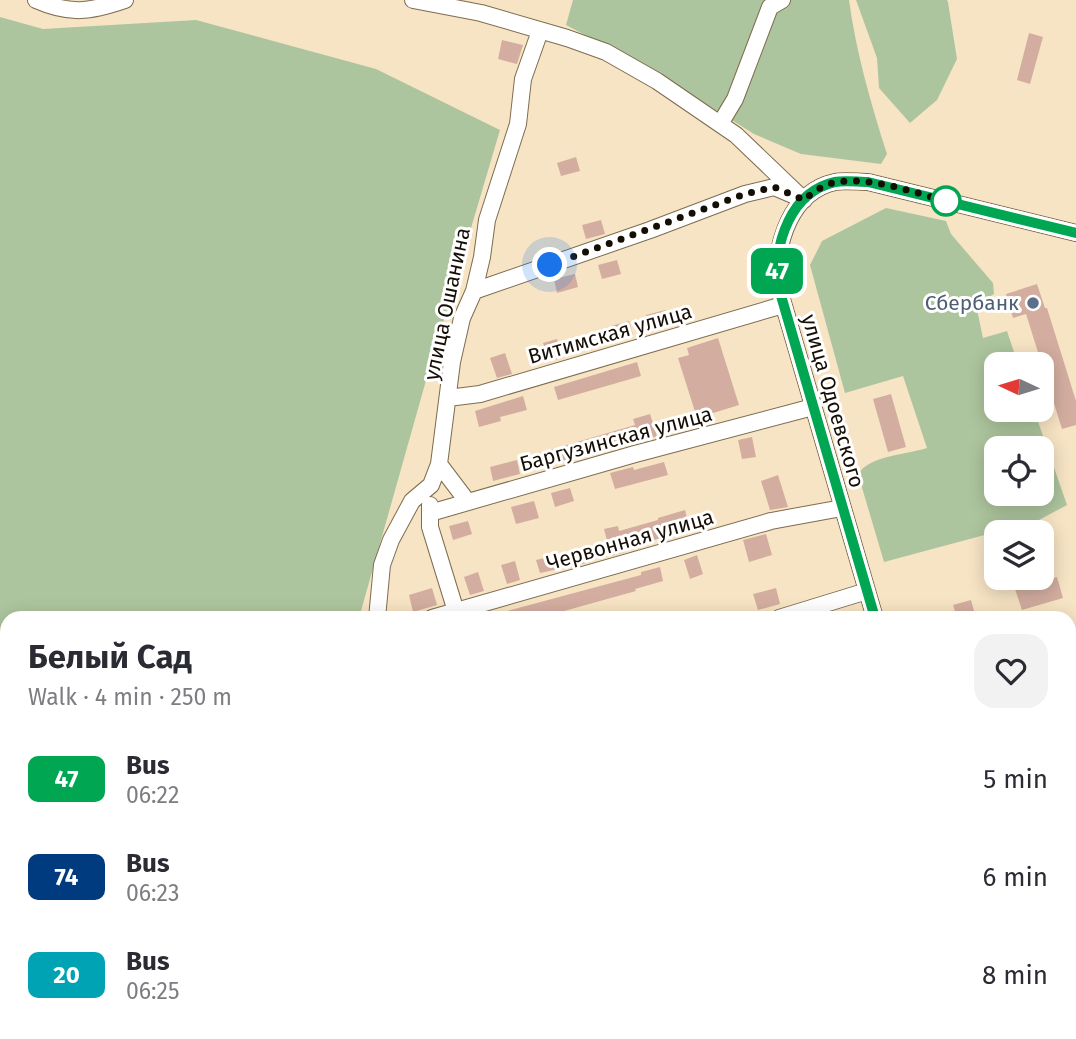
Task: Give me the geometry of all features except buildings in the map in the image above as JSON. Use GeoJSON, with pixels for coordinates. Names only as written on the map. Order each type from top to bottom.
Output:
{"type":"FeatureCollection","features":[{"type":"Feature","properties":{"kind":"street"},"geometry":{"type":"LineString","coordinates":[[36,0],[52,7],[77,12],[98,9],[125,0]]}},
{"type":"Feature","properties":{"kind":"street"},"geometry":{"type":"LineString","coordinates":[[414,0],[459,8],[606,52],[657,80],[736,135],[804,200]]}},
{"type":"Feature","properties":{"kind":"street"},"geometry":{"type":"LineString","coordinates":[[720,124],[735,99],[770,6],[782,0]]}},
{"type":"Feature","properties":{"kind":"street","name":"улица Ошанина"},"geometry":{"type":"LineString","coordinates":[[378,611],[382,565],[391,540],[412,501],[431,485],[439,464],[452,362],[462,318],[474,291],[482,257],[486,220],[518,124],[523,79],[540,31]]}},
{"type":"Feature","properties":{"kind":"street"},"geometry":{"type":"LineString","coordinates":[[804,200],[817,190],[836,182],[868,182],[1076,233]]}},
{"type":"Feature","properties":{"kind":"street"},"geometry":{"type":"LineString","coordinates":[[474,291],[745,194],[774,187],[804,200]]}},
{"type":"Feature","properties":{"kind":"street","name":"улица Одоевского"},"geometry":{"type":"LineString","coordinates":[[804,200],[791,215],[779,243],[777,282],[873,611]]}},
{"type":"Feature","properties":{"kind":"street","name":"Витимская улица"},"geometry":{"type":"LineString","coordinates":[[448,398],[480,394],[783,305]]}},
{"type":"Feature","properties":{"kind":"street","name":"Баргузинская улица"},"geometry":{"type":"LineString","coordinates":[[430,513],[813,407]]}},
{"type":"Feature","properties":{"kind":"street"},"geometry":{"type":"LineString","coordinates":[[439,464],[467,501]]}},
{"type":"Feature","properties":{"kind":"street"},"geometry":{"type":"LineString","coordinates":[[431,485],[430,527],[456,611]]}},
{"type":"Feature","properties":{"kind":"street","name":"Червонная улица"},"geometry":{"type":"LineString","coordinates":[[470,611],[771,521],[842,508]]}},
{"type":"Feature","properties":{"kind":"street"},"geometry":{"type":"LineString","coordinates":[[802,611],[867,591]]}},
{"type":"Feature","properties":{"kind":"green space"},"geometry":{"type":"Polygon","coordinates":[[[573,0],[849,0],[865,78],[887,154],[881,164],[801,154],[754,134],[655,72],[566,25],[573,0]]]}},
{"type":"Feature","properties":{"kind":"green space"},"geometry":{"type":"Polygon","coordinates":[[[856,0],[948,2],[957,59],[937,100],[910,123],[879,88],[877,58],[856,0]]]}},
{"type":"Feature","properties":{"kind":"green space"},"geometry":{"type":"Polygon","coordinates":[[[0,17],[43,29],[196,20],[376,69],[500,130],[361,611],[0,611],[0,17]]]}},
{"type":"Feature","properties":{"kind":"green space"},"geometry":{"type":"Polygon","coordinates":[[[886,208],[946,221],[951,234],[993,283],[994,294],[976,305],[983,338],[1007,331],[1014,352],[984,352],[984,422],[1038,422],[1043,436],[984,436],[984,506],[1054,506],[1054,468],[1067,505],[1039,520],[984,520],[984,535],[884,562],[858,474],[880,459],[927,448],[903,376],[845,393],[810,265],[822,241],[886,208]]]}},
{"type":"Feature","properties":{"kind":"bus line","name":"47"},"geometry":{"type":"LineString","coordinates":[[873,611],[777,282],[779,243],[791,215],[817,190],[836,182],[868,182],[1076,233]]}},
{"type":"Feature","properties":{"kind":"place","name":"Сбербанк"},"geometry":{"type":"Point","coordinates":[1033,303]}},
{"type":"Feature","properties":{"kind":"route"},"geometry":{"type":"LineString","coordinates":[[550,265],[745,194],[774,187],[804,200],[817,190],[836,182],[868,182],[946,201]]}}]}
